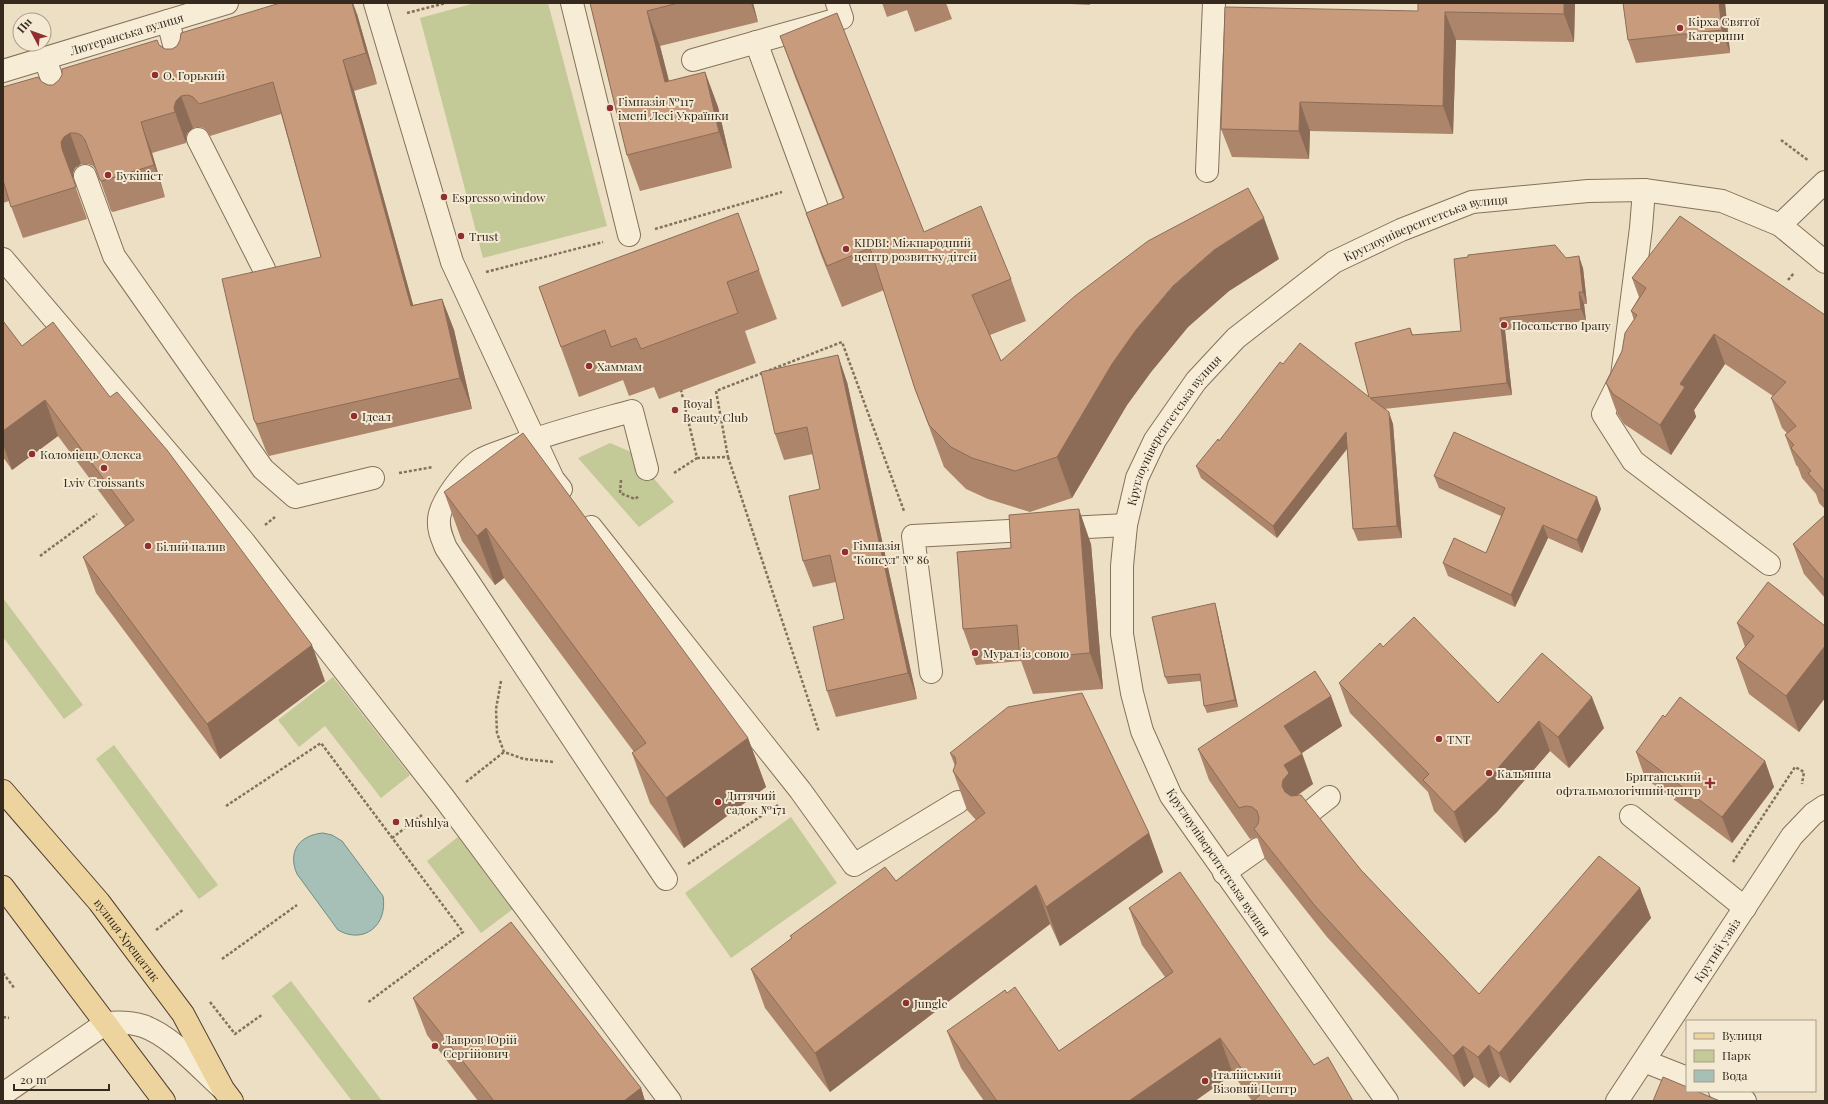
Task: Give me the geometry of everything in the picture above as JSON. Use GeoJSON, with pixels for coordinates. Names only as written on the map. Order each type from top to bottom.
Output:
{"type":"FeatureCollection","features":[{"type":"Feature","properties":{"kind":"main road","name":"вулиця Хрещатик"},"geometry":{"type":"LineString","coordinates":[[3,792],[99,902],[183,1014],[227,1095]]}},
{"type":"Feature","properties":{"kind":"main road"},"geometry":{"type":"LineString","coordinates":[[3,887],[164,1101]]}},
{"type":"Feature","properties":{"kind":"street","name":"Лютеранська вулиця"},"geometry":{"type":"LineString","coordinates":[[3,71],[227,3]]}},
{"type":"Feature","properties":{"kind":"street"},"geometry":{"type":"LineString","coordinates":[[375,3],[452,262],[553,479],[800,790],[854,865],[958,802]]}},
{"type":"Feature","properties":{"kind":"street"},"geometry":{"type":"LineString","coordinates":[[572,3],[629,235]]}},
{"type":"Feature","properties":{"kind":"street"},"geometry":{"type":"LineString","coordinates":[[693,60],[842,18],[837,3]]}},
{"type":"Feature","properties":{"kind":"street"},"geometry":{"type":"LineString","coordinates":[[1207,171],[1214,3]]}},
{"type":"Feature","properties":{"kind":"street"},"geometry":{"type":"LineString","coordinates":[[168,21],[180,68]]}},
{"type":"Feature","properties":{"kind":"street"},"geometry":{"type":"LineString","coordinates":[[756,42],[821,219]]}},
{"type":"Feature","properties":{"kind":"street"},"geometry":{"type":"LineString","coordinates":[[46,59],[61,104]]}},
{"type":"Feature","properties":{"kind":"street"},"geometry":{"type":"LineString","coordinates":[[198,139],[264,269]]}},
{"type":"Feature","properties":{"kind":"street"},"geometry":{"type":"LineString","coordinates":[[85,176],[114,256],[263,469],[295,497],[373,478]]}},
{"type":"Feature","properties":{"kind":"street"},"geometry":{"type":"LineString","coordinates":[[1780,225],[1825,182]]}},
{"type":"Feature","properties":{"kind":"street"},"geometry":{"type":"LineString","coordinates":[[1644,190],[1641,228],[1622,376],[1603,414],[1633,461],[1769,564]]}},
{"type":"Feature","properties":{"kind":"street","name":"Круглоуніверситетська вулиця"},"geometry":{"type":"LineString","coordinates":[[1387,1101],[1224,873],[1171,796],[1140,724],[1132,693],[1122,634],[1122,566],[1126,525],[1137,478],[1155,440],[1196,381],[1236,338],[1334,262],[1401,230],[1472,202],[1588,191],[1644,190],[1722,201],[1780,225],[1825,262]]}},
{"type":"Feature","properties":{"kind":"street"},"geometry":{"type":"LineString","coordinates":[[3,259],[244,542],[444,798],[670,1101]]}},
{"type":"Feature","properties":{"kind":"street"},"geometry":{"type":"LineString","coordinates":[[647,469],[632,411],[534,439],[481,459],[467,472],[451,492],[443,504],[439,518],[440,534],[446,548],[666,879]]}},
{"type":"Feature","properties":{"kind":"street"},"geometry":{"type":"LineString","coordinates":[[931,672],[913,536],[1126,525]]}},
{"type":"Feature","properties":{"kind":"street"},"geometry":{"type":"LineString","coordinates":[[1306,815],[1329,797]]}},
{"type":"Feature","properties":{"kind":"street","name":"Крутий узвіз"},"geometry":{"type":"LineString","coordinates":[[1617,1101],[1792,836],[1813,814],[1825,806]]}},
{"type":"Feature","properties":{"kind":"street"},"geometry":{"type":"LineString","coordinates":[[1631,816],[1745,908]]}},
{"type":"Feature","properties":{"kind":"street"},"geometry":{"type":"LineString","coordinates":[[1224,873],[1258,850]]}},
{"type":"Feature","properties":{"kind":"street"},"geometry":{"type":"LineString","coordinates":[[3,1094],[106,1023],[129,1023],[149,1028],[185,1054],[227,1095]]}},
{"type":"Feature","properties":{"kind":"street"},"geometry":{"type":"LineString","coordinates":[[1644,1061],[1686,1078]]}},
{"type":"Feature","properties":{"kind":"street"},"geometry":{"type":"LineString","coordinates":[[1722,1092],[1745,1101]]}},
{"type":"Feature","properties":{"kind":"path"},"geometry":{"type":"LineString","coordinates":[[408,21],[406,13],[446,3]]}},
{"type":"Feature","properties":{"kind":"path"},"geometry":{"type":"LineString","coordinates":[[1781,140],[1812,164]]}},
{"type":"Feature","properties":{"kind":"path"},"geometry":{"type":"LineString","coordinates":[[673,225],[808,184]]}},
{"type":"Feature","properties":{"kind":"path"},"geometry":{"type":"LineString","coordinates":[[481,274],[629,235]]}},
{"type":"Feature","properties":{"kind":"path"},"geometry":{"type":"LineString","coordinates":[[819,732],[728,457],[716,391],[842,342],[913,536]]}},
{"type":"Feature","properties":{"kind":"path"},"geometry":{"type":"LineString","coordinates":[[681,390],[697,458]]}},
{"type":"Feature","properties":{"kind":"path"},"geometry":{"type":"LineString","coordinates":[[673,474],[697,458],[728,457]]}},
{"type":"Feature","properties":{"kind":"path"},"geometry":{"type":"LineString","coordinates":[[373,478],[435,467]]}},
{"type":"Feature","properties":{"kind":"path"},"geometry":{"type":"LineString","coordinates":[[40,556],[97,514]]}},
{"type":"Feature","properties":{"kind":"path"},"geometry":{"type":"LineString","coordinates":[[516,652],[506,668],[499,686],[496,708],[496,732],[504,752],[524,759],[546,762],[563,762],[586,758]]}},
{"type":"Feature","properties":{"kind":"path"},"geometry":{"type":"LineString","coordinates":[[226,806],[321,744],[463,932],[367,1003]]}},
{"type":"Feature","properties":{"kind":"path"},"geometry":{"type":"LineString","coordinates":[[392,838],[504,752]]}},
{"type":"Feature","properties":{"kind":"path"},"geometry":{"type":"LineString","coordinates":[[1745,843],[1795,767],[1804,772],[1802,784]]}},
{"type":"Feature","properties":{"kind":"path"},"geometry":{"type":"LineString","coordinates":[[666,879],[800,790]]}},
{"type":"Feature","properties":{"kind":"path"},"geometry":{"type":"LineString","coordinates":[[222,959],[297,905]]}},
{"type":"Feature","properties":{"kind":"path"},"geometry":{"type":"LineString","coordinates":[[156,930],[184,909]]}},
{"type":"Feature","properties":{"kind":"path"},"geometry":{"type":"LineString","coordinates":[[3,973],[15,989]]}},
{"type":"Feature","properties":{"kind":"path"},"geometry":{"type":"LineString","coordinates":[[207,998],[235,1034],[263,1014]]}},
{"type":"Feature","properties":{"kind":"path"},"geometry":{"type":"LineString","coordinates":[[3,1017],[9,1018]]}},
{"type":"Feature","properties":{"kind":"green space"},"geometry":{"type":"Polygon","coordinates":[[[475,3],[548,3],[607,226],[483,258],[420,18],[475,3]]]}},
{"type":"Feature","properties":{"kind":"green space"},"geometry":{"type":"Polygon","coordinates":[[[610,443],[631,452],[674,502],[639,527],[578,458],[610,443]]]}},
{"type":"Feature","properties":{"kind":"green space"},"geometry":{"type":"Polygon","coordinates":[[[3,598],[83,705],[64,719],[3,637],[3,598]]]}},
{"type":"Feature","properties":{"kind":"green space"},"geometry":{"type":"Polygon","coordinates":[[[333,677],[410,775],[381,798],[325,726],[299,747],[278,720],[333,677]]]}},
{"type":"Feature","properties":{"kind":"green space"},"geometry":{"type":"Polygon","coordinates":[[[114,745],[218,885],[199,899],[96,759],[114,745]]]}},
{"type":"Feature","properties":{"kind":"green space"},"geometry":{"type":"Polygon","coordinates":[[[791,817],[837,883],[731,958],[685,893],[791,817]]]}},
{"type":"Feature","properties":{"kind":"green space"},"geometry":{"type":"Polygon","coordinates":[[[458,837],[513,909],[481,933],[427,861],[458,837]]]}},
{"type":"Feature","properties":{"kind":"green space"},"geometry":{"type":"Polygon","coordinates":[[[291,981],[382,1101],[352,1101],[272,996],[291,981]]]}},
{"type":"Feature","properties":{"kind":"water"},"geometry":{"type":"Polygon","coordinates":[[[323,833],[332,835],[342,841],[383,896],[384,906],[382,916],[372,930],[357,935],[348,934],[338,930],[297,874],[294,866],[294,858],[295,851],[298,846],[308,837],[323,833]]]}},
{"type":"Feature","properties":{"kind":"building"},"geometry":{"type":"Polygon","coordinates":[[[280,3],[352,3],[366,53],[343,60],[411,306],[442,299],[460,378],[257,424],[254,420],[222,279],[321,257],[273,82],[199,104],[193,97],[188,95],[181,96],[176,101],[174,107],[175,112],[141,122],[154,165],[102,181],[100,180],[85,140],[81,135],[70,133],[64,137],[61,142],[62,149],[76,187],[11,207],[3,180],[3,87],[38,77],[42,82],[48,85],[53,85],[62,75],[62,69],[157,40],[159,45],[165,49],[172,49],[177,46],[181,33],[280,3]]]}},
{"type":"Feature","properties":{"kind":"building"},"geometry":{"type":"Polygon","coordinates":[[[590,3],[678,3],[647,11],[665,82],[705,72],[719,132],[627,155],[590,3]]]}},
{"type":"Feature","properties":{"kind":"building"},"geometry":{"type":"Polygon","coordinates":[[[1418,3],[1564,3],[1564,14],[1445,12],[1443,106],[1300,102],[1299,131],[1221,129],[1225,7],[1418,11],[1418,3]]]}},
{"type":"Feature","properties":{"kind":"building"},"geometry":{"type":"Polygon","coordinates":[[[1623,3],[1719,3],[1722,30],[1628,40],[1623,3]]]}},
{"type":"Feature","properties":{"kind":"building"},"geometry":{"type":"Polygon","coordinates":[[[837,13],[924,232],[981,206],[1011,279],[972,295],[1001,361],[1075,296],[1148,241],[1248,188],[1264,218],[1214,250],[1173,286],[1136,330],[1112,364],[1057,457],[1015,471],[972,458],[951,447],[929,425],[915,389],[870,248],[827,266],[806,213],[844,198],[780,36],[837,13]]]}},
{"type":"Feature","properties":{"kind":"building"},"geometry":{"type":"Polygon","coordinates":[[[738,213],[759,270],[727,282],[738,313],[641,349],[636,338],[611,347],[605,330],[561,347],[539,287],[738,213]]]}},
{"type":"Feature","properties":{"kind":"building"},"geometry":{"type":"Polygon","coordinates":[[[1680,216],[1825,315],[1825,492],[1808,473],[1811,471],[1791,448],[1794,445],[1785,435],[1796,426],[1771,398],[1786,382],[1714,334],[1680,384],[1685,387],[1660,425],[1613,394],[1606,383],[1622,351],[1625,333],[1637,315],[1631,311],[1646,288],[1632,278],[1680,216]]]}},
{"type":"Feature","properties":{"kind":"building"},"geometry":{"type":"Polygon","coordinates":[[[1555,245],[1566,258],[1579,256],[1583,292],[1579,292],[1581,309],[1500,318],[1507,383],[1370,398],[1389,412],[1397,526],[1353,529],[1346,432],[1273,526],[1196,466],[1218,439],[1219,441],[1280,362],[1283,364],[1300,343],[1369,397],[1355,343],[1410,328],[1412,335],[1461,331],[1454,259],[1468,257],[1468,255],[1555,245]]]}},
{"type":"Feature","properties":{"kind":"building"},"geometry":{"type":"Polygon","coordinates":[[[3,321],[22,346],[53,322],[110,397],[117,392],[167,450],[312,645],[207,724],[83,557],[134,520],[45,400],[3,431],[3,321]]]}},
{"type":"Feature","properties":{"kind":"building","name":"Гімназія \"Консул\" № 86"},"geometry":{"type":"Polygon","coordinates":[[[838,355],[908,673],[827,691],[813,627],[844,619],[830,555],[803,561],[789,496],[820,489],[807,427],[775,434],[761,372],[838,355]]]}},
{"type":"Feature","properties":{"kind":"building"},"geometry":{"type":"Polygon","coordinates":[[[1454,432],[1597,497],[1577,540],[1543,525],[1511,595],[1443,563],[1454,538],[1486,553],[1505,508],[1434,476],[1454,432]]]}},
{"type":"Feature","properties":{"kind":"building"},"geometry":{"type":"Polygon","coordinates":[[[523,433],[748,738],[666,798],[632,753],[646,743],[486,528],[477,536],[444,492],[523,433]]]}},
{"type":"Feature","properties":{"kind":"building"},"geometry":{"type":"Polygon","coordinates":[[[1079,509],[1090,653],[1020,659],[1017,625],[963,629],[957,552],[1011,548],[1009,515],[1079,509]]]}},
{"type":"Feature","properties":{"kind":"building"},"geometry":{"type":"Polygon","coordinates":[[[1825,515],[1825,581],[1793,544],[1825,515]]]}},
{"type":"Feature","properties":{"kind":"building"},"geometry":{"type":"Polygon","coordinates":[[[1768,582],[1825,626],[1825,646],[1786,696],[1736,658],[1754,636],[1737,623],[1768,582]]]}},
{"type":"Feature","properties":{"kind":"building"},"geometry":{"type":"Polygon","coordinates":[[[1215,603],[1235,700],[1204,706],[1200,674],[1165,677],[1152,617],[1215,603]]]}},
{"type":"Feature","properties":{"kind":"building"},"geometry":{"type":"Polygon","coordinates":[[[1414,617],[1498,703],[1542,653],[1592,697],[1558,737],[1539,721],[1486,782],[1454,812],[1423,780],[1429,774],[1339,683],[1380,643],[1383,647],[1414,617]]]}},
{"type":"Feature","properties":{"kind":"building"},"geometry":{"type":"Polygon","coordinates":[[[1315,671],[1331,696],[1284,726],[1302,754],[1284,765],[1289,773],[1283,780],[1282,786],[1285,792],[1291,796],[1301,795],[1361,870],[1479,994],[1599,856],[1640,888],[1499,1053],[1489,1045],[1478,1057],[1463,1046],[1453,1056],[1316,907],[1254,829],[1258,824],[1259,818],[1257,811],[1252,807],[1246,806],[1239,808],[1198,749],[1315,671]]]}},
{"type":"Feature","properties":{"kind":"building"},"geometry":{"type":"Polygon","coordinates":[[[1082,693],[1149,833],[1046,907],[1036,885],[815,1053],[751,969],[792,938],[790,936],[885,867],[896,881],[985,813],[953,771],[956,763],[955,757],[950,753],[1008,707],[1082,693]]]}},
{"type":"Feature","properties":{"kind":"building","name":"Британський офтальмологічний центр"},"geometry":{"type":"Polygon","coordinates":[[[1680,697],[1765,761],[1722,817],[1636,752],[1663,715],[1665,717],[1680,697]]]}},
{"type":"Feature","properties":{"kind":"building"},"geometry":{"type":"Polygon","coordinates":[[[1180,872],[1314,1065],[1328,1057],[1353,1101],[1253,1101],[1260,1095],[1220,1038],[1129,1101],[997,1101],[947,1031],[1005,990],[1007,993],[1015,987],[1059,1051],[1173,972],[1129,908],[1180,872]]]}},
{"type":"Feature","properties":{"kind":"building"},"geometry":{"type":"Polygon","coordinates":[[[511,922],[641,1088],[624,1101],[494,1101],[413,998],[511,922]]]}},
{"type":"Feature","properties":{"kind":"building"},"geometry":{"type":"Polygon","coordinates":[[[1663,1077],[1686,1087],[1686,1092],[1698,1092],[1720,1101],[1653,1101],[1663,1077]]]}},
{"type":"Feature","properties":{"kind":"place","name":"Кірха Святої Катерини"},"geometry":{"type":"Point","coordinates":[1680,28]}},
{"type":"Feature","properties":{"kind":"place","name":"О. Горький"},"geometry":{"type":"Point","coordinates":[155,75]}},
{"type":"Feature","properties":{"kind":"place","name":"Гімназія №117 імені Лесі Українки"},"geometry":{"type":"Point","coordinates":[610,108]}},
{"type":"Feature","properties":{"kind":"place","name":"Букініст"},"geometry":{"type":"Point","coordinates":[108,175]}},
{"type":"Feature","properties":{"kind":"place","name":"Espresso window"},"geometry":{"type":"Point","coordinates":[444,197]}},
{"type":"Feature","properties":{"kind":"place","name":"Trust"},"geometry":{"type":"Point","coordinates":[461,236]}},
{"type":"Feature","properties":{"kind":"place","name":"KIDBI: Міжнародний центр розвитку дітей"},"geometry":{"type":"Point","coordinates":[846,249]}},
{"type":"Feature","properties":{"kind":"place","name":"Посольство Ірану"},"geometry":{"type":"Point","coordinates":[1504,325]}},
{"type":"Feature","properties":{"kind":"place","name":"Хаммам"},"geometry":{"type":"Point","coordinates":[589,366]}},
{"type":"Feature","properties":{"kind":"place","name":"Royal Beauty Club"},"geometry":{"type":"Point","coordinates":[675,410]}},
{"type":"Feature","properties":{"kind":"place","name":"Ідеал"},"geometry":{"type":"Point","coordinates":[354,416]}},
{"type":"Feature","properties":{"kind":"place","name":"Коломієць Олекса"},"geometry":{"type":"Point","coordinates":[32,454]}},
{"type":"Feature","properties":{"kind":"place","name":"Lviv Croissants"},"geometry":{"type":"Point","coordinates":[104,468]}},
{"type":"Feature","properties":{"kind":"place","name":"Білий налив"},"geometry":{"type":"Point","coordinates":[148,546]}},
{"type":"Feature","properties":{"kind":"place","name":"Гімназія \"Консул\" № 86"},"geometry":{"type":"Point","coordinates":[845,552]}},
{"type":"Feature","properties":{"kind":"place","name":"Мурал із совою"},"geometry":{"type":"Point","coordinates":[975,653]}},
{"type":"Feature","properties":{"kind":"place","name":"TNT"},"geometry":{"type":"Point","coordinates":[1439,739]}},
{"type":"Feature","properties":{"kind":"place","name":"Кальянна"},"geometry":{"type":"Point","coordinates":[1489,773]}},
{"type":"Feature","properties":{"kind":"place","name":"Британський офтальмологічний центр"},"geometry":{"type":"Point","coordinates":[1710,783]}},
{"type":"Feature","properties":{"kind":"place","name":"Дитячий садок №171"},"geometry":{"type":"Point","coordinates":[718,802]}},
{"type":"Feature","properties":{"kind":"place","name":"Mushlya"},"geometry":{"type":"Point","coordinates":[396,822]}},
{"type":"Feature","properties":{"kind":"place","name":"Jungle"},"geometry":{"type":"Point","coordinates":[906,1003]}},
{"type":"Feature","properties":{"kind":"place","name":"Лавров Юрій Сергійович"},"geometry":{"type":"Point","coordinates":[435,1046]}},
{"type":"Feature","properties":{"kind":"place","name":"Італійський Візовий Центр"},"geometry":{"type":"Point","coordinates":[1205,1081]}}]}
